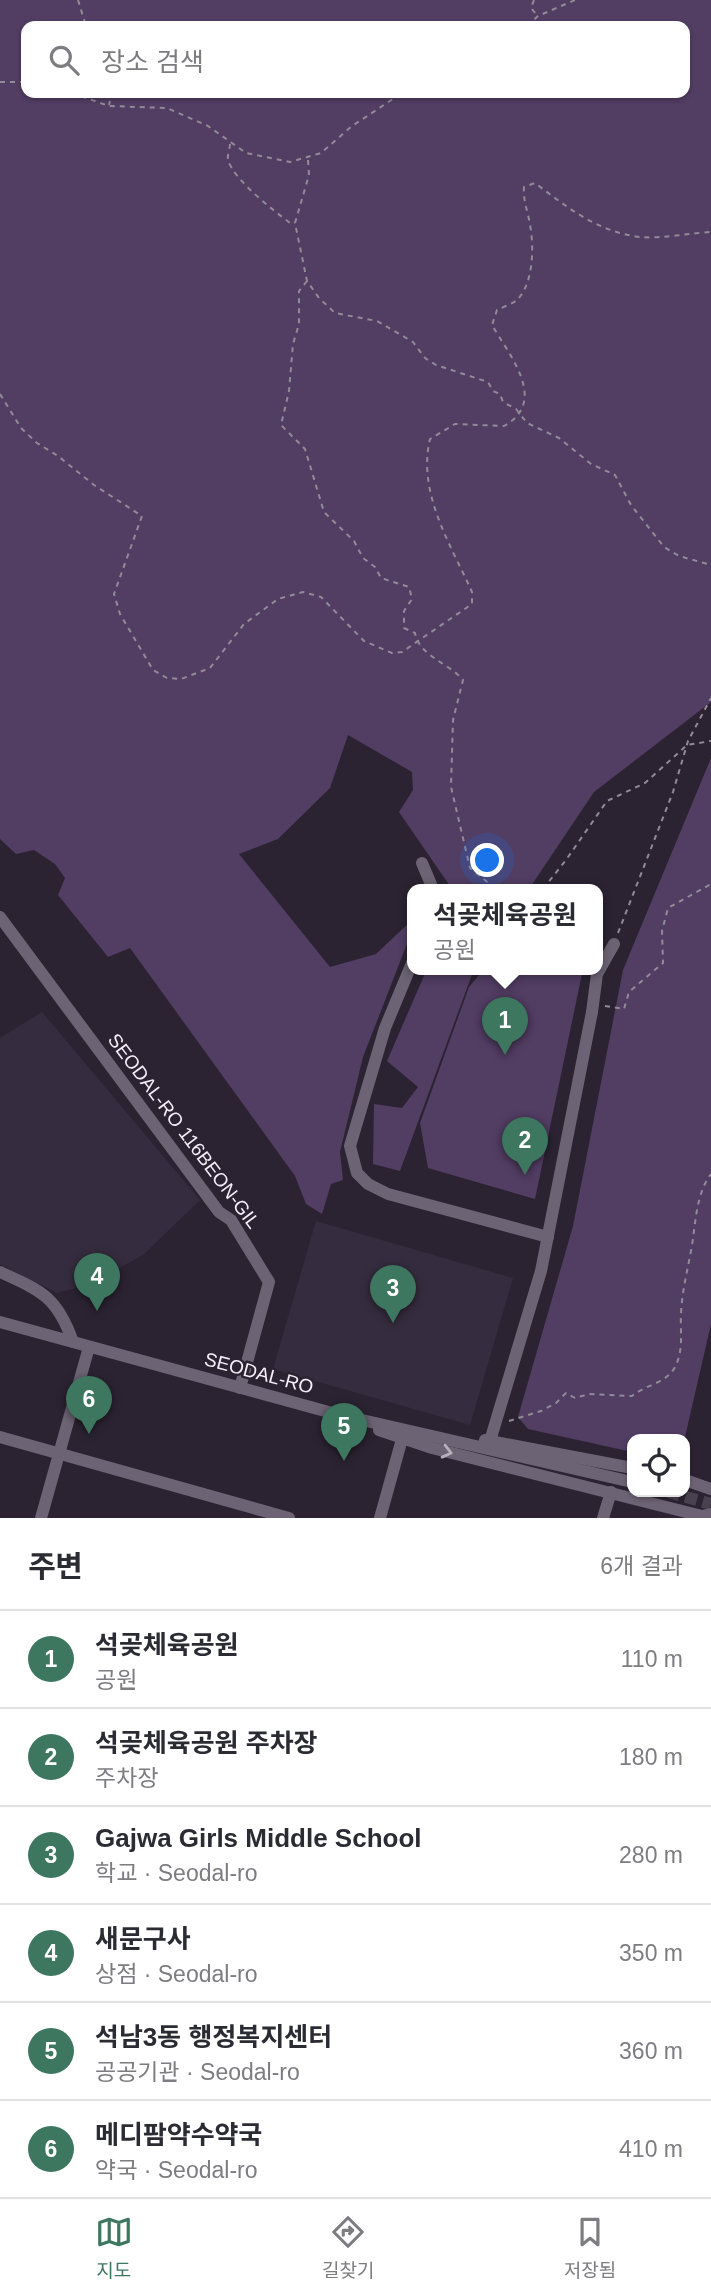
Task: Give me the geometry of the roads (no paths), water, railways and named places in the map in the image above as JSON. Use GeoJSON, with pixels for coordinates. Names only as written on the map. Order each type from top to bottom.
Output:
{"type":"FeatureCollection","features":[{"type":"Feature","properties":{"kind":"street"},"geometry":{"type":"LineString","coordinates":[[422,863],[431,884]]}},
{"type":"Feature","properties":{"kind":"street","name":"SEODAL-RO 116BEON-GIL"},"geometry":{"type":"LineString","coordinates":[[0,917],[219,1212],[231,1220],[269,1282],[240,1388]]}},
{"type":"Feature","properties":{"kind":"street"},"geometry":{"type":"LineString","coordinates":[[603,963],[614,944]]}},
{"type":"Feature","properties":{"kind":"street"},"geometry":{"type":"LineString","coordinates":[[407,975],[384,1028],[350,1146],[357,1173],[368,1184],[388,1194],[548,1237]]}},
{"type":"Feature","properties":{"kind":"street"},"geometry":{"type":"LineString","coordinates":[[491,1435],[523,1338],[548,1237],[597,975]]}},
{"type":"Feature","properties":{"kind":"street"},"geometry":{"type":"LineString","coordinates":[[0,1272],[50,1298],[63,1313],[73,1342]]}},
{"type":"Feature","properties":{"kind":"street","name":"SEODAL-RO"},"geometry":{"type":"LineString","coordinates":[[0,1322],[336,1414],[627,1481]]}},
{"type":"Feature","properties":{"kind":"street"},"geometry":{"type":"LineString","coordinates":[[41,1518],[89,1347]]}},
{"type":"Feature","properties":{"kind":"street"},"geometry":{"type":"LineString","coordinates":[[336,1414],[491,1435],[627,1467]]}},
{"type":"Feature","properties":{"kind":"street"},"geometry":{"type":"LineString","coordinates":[[336,1414],[402,1439],[702,1516],[711,1514]]}},
{"type":"Feature","properties":{"kind":"street"},"geometry":{"type":"LineString","coordinates":[[0,1437],[289,1518]]}},
{"type":"Feature","properties":{"kind":"street"},"geometry":{"type":"LineString","coordinates":[[380,1518],[402,1439]]}},
{"type":"Feature","properties":{"kind":"street"},"geometry":{"type":"LineString","coordinates":[[690,1482],[711,1489]]}},
{"type":"Feature","properties":{"kind":"street"},"geometry":{"type":"LineString","coordinates":[[603,1518],[611,1492]]}},
{"type":"Feature","properties":{"kind":"street"},"geometry":{"type":"LineString","coordinates":[[635,1499],[642,1497]]}},
{"type":"Feature","properties":{"kind":"tunnel"},"geometry":{"type":"LineString","coordinates":[[686,1497],[711,1504]]}},
{"type":"Feature","properties":{"kind":"place","name":"석곶체육공원"},"geometry":{"type":"Point","coordinates":[505,1055]}},
{"type":"Feature","properties":{"kind":"place","name":"석곶체육공원 주차장"},"geometry":{"type":"Point","coordinates":[525,1175]}},
{"type":"Feature","properties":{"kind":"place","name":"새문구사"},"geometry":{"type":"Point","coordinates":[97,1311]}},
{"type":"Feature","properties":{"kind":"place","name":"Gajwa Girls Middle School"},"geometry":{"type":"Point","coordinates":[393,1323]}},
{"type":"Feature","properties":{"kind":"place","name":"메디팜약수약국"},"geometry":{"type":"Point","coordinates":[89,1434]}},
{"type":"Feature","properties":{"kind":"place","name":"석남3동 행정복지센터"},"geometry":{"type":"Point","coordinates":[344,1461]}}]}
